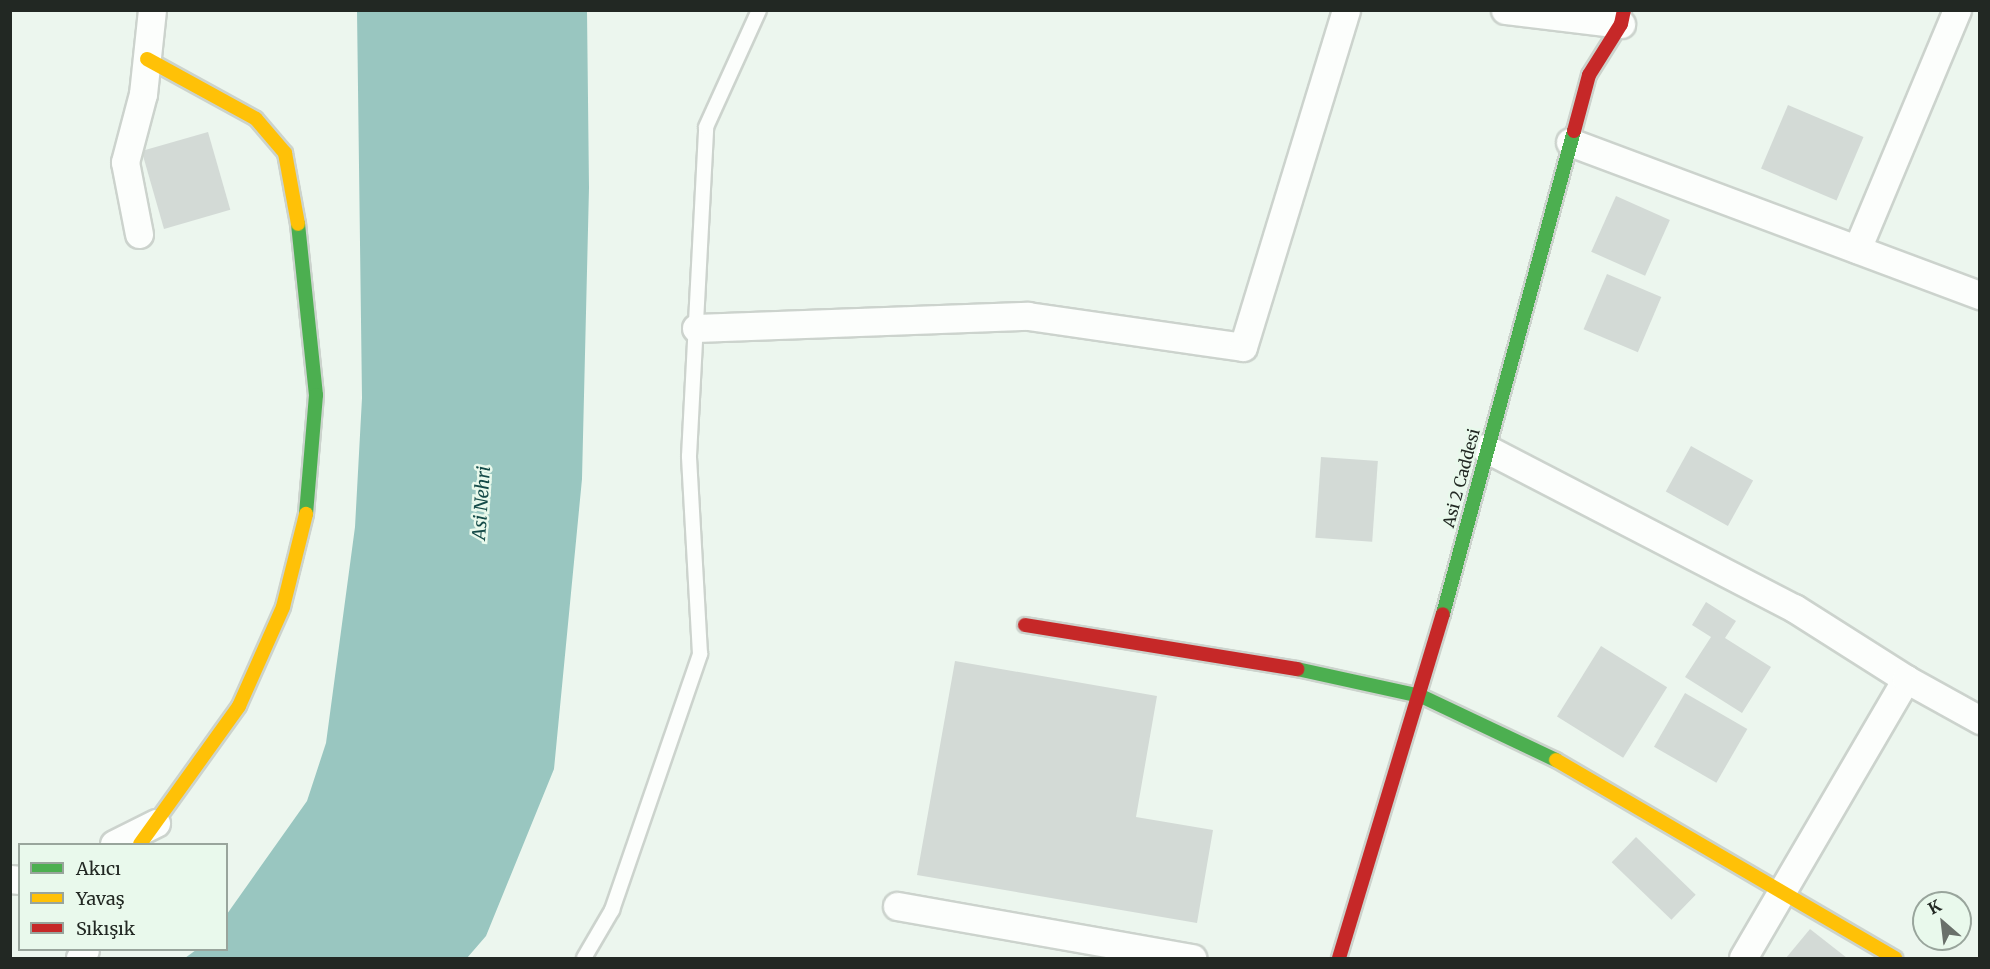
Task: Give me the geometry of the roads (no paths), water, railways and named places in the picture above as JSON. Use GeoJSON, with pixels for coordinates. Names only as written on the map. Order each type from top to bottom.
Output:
{"type":"FeatureCollection","features":[{"type":"Feature","properties":{"kind":"street"},"geometry":{"type":"LineString","coordinates":[[139,234],[125,162],[143,94],[152,10]]}},
{"type":"Feature","properties":{"kind":"street"},"geometry":{"type":"LineString","coordinates":[[696,328],[1028,316],[1243,347],[1347,10]]}},
{"type":"Feature","properties":{"kind":"street"},"geometry":{"type":"LineString","coordinates":[[1505,10],[1622,17]]}},
{"type":"Feature","properties":{"kind":"street"},"geometry":{"type":"LineString","coordinates":[[1857,249],[1957,10]]}},
{"type":"Feature","properties":{"kind":"street","name":"Asi 2 Caddesi"},"geometry":{"type":"LineString","coordinates":[[1339,958],[1379,818],[1421,696],[1485,448],[1589,75],[1622,17]]}},
{"type":"Feature","properties":{"kind":"street"},"geometry":{"type":"LineString","coordinates":[[117,843],[148,834],[239,706],[283,607],[306,518],[316,395],[295,199],[285,153],[256,119],[147,59]]}},
{"type":"Feature","properties":{"kind":"street"},"geometry":{"type":"LineString","coordinates":[[1570,141],[1980,295]]}},
{"type":"Feature","properties":{"kind":"street"},"geometry":{"type":"LineString","coordinates":[[1485,448],[1794,608],[1906,678],[1980,720]]}},
{"type":"Feature","properties":{"kind":"street"},"geometry":{"type":"LineString","coordinates":[[1025,625],[1258,660],[1421,696],[1528,743],[1783,890],[1895,958]]}},
{"type":"Feature","properties":{"kind":"street"},"geometry":{"type":"LineString","coordinates":[[1743,958],[1906,678]]}},
{"type":"Feature","properties":{"kind":"street"},"geometry":{"type":"LineString","coordinates":[[897,906],[1192,958]]}},
{"type":"Feature","properties":{"kind":"lane"},"geometry":{"type":"LineString","coordinates":[[584,958],[612,910],[700,654],[689,456],[706,128],[759,10]]}},
{"type":"Feature","properties":{"kind":"water","name":"Asi Nehri"},"geometry":{"type":"Polygon","coordinates":[[[357,11],[587,11],[589,188],[582,479],[554,769],[486,936],[467,958],[185,958],[195,951],[228,951],[228,913],[307,801],[326,743],[355,527],[362,398],[357,11]]]}}]}
